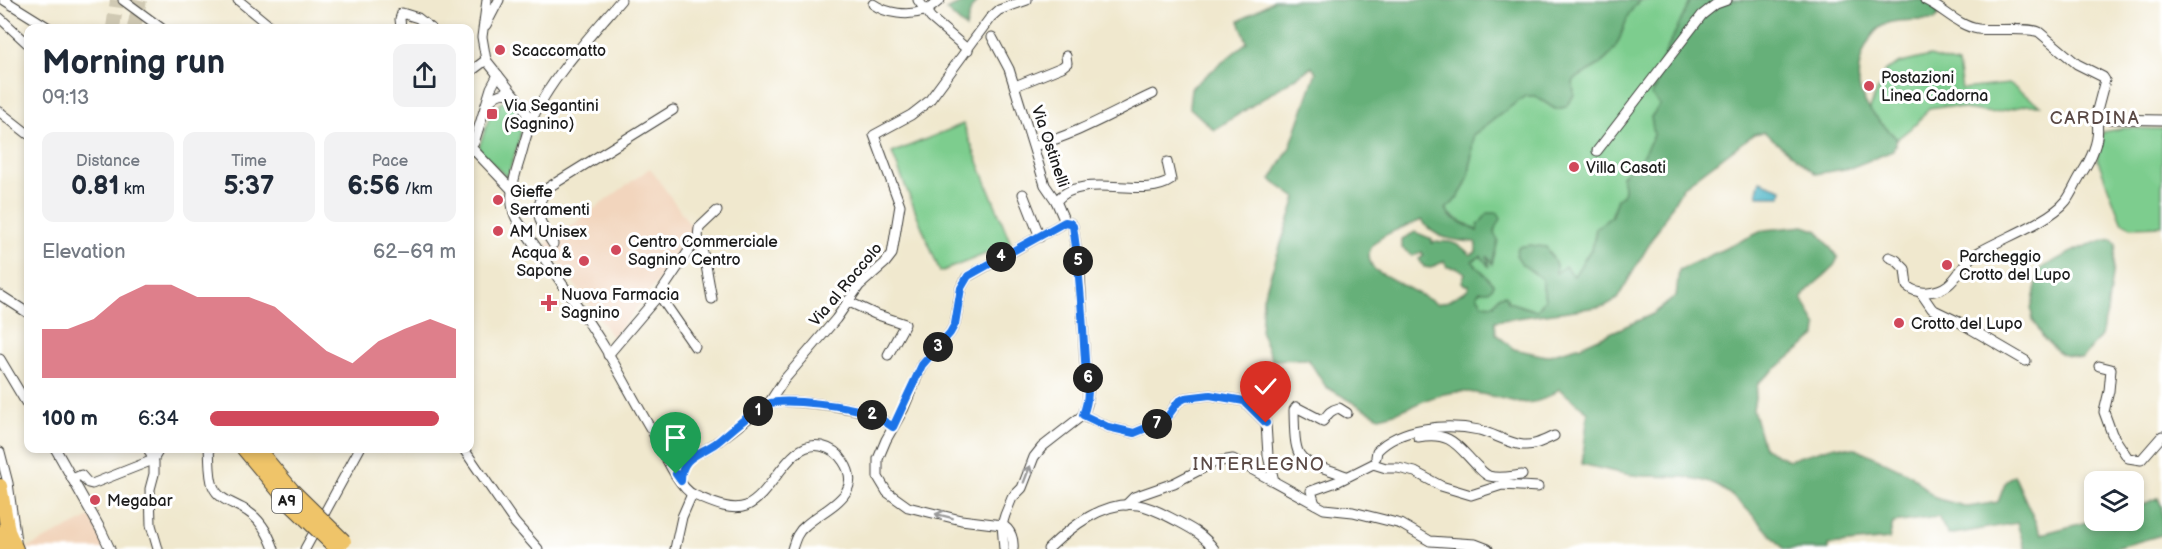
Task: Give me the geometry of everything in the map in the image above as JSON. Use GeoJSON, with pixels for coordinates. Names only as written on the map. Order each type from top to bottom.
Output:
{"type":"FeatureCollection","features":[{"type":"Feature","properties":{"kind":"highway","name":"A9"},"geometry":{"type":"LineString","coordinates":[[247,453],[288,502],[343,547]]}},
{"type":"Feature","properties":{"kind":"highway","name":"A9"},"geometry":{"type":"LineString","coordinates":[[261,453],[343,547]]}},
{"type":"Feature","properties":{"kind":"highway"},"geometry":{"type":"LineString","coordinates":[[0,486],[8,531],[16,549]]}},
{"type":"Feature","properties":{"kind":"highway"},"geometry":{"type":"LineString","coordinates":[[0,534],[3,549]]}},
{"type":"Feature","properties":{"kind":"street"},"geometry":{"type":"LineString","coordinates":[[4,0],[43,24]]}},
{"type":"Feature","properties":{"kind":"street"},"geometry":{"type":"LineString","coordinates":[[123,0],[156,24]]}},
{"type":"Feature","properties":{"kind":"street"},"geometry":{"type":"LineString","coordinates":[[238,0],[267,24]]}},
{"type":"Feature","properties":{"kind":"street"},"geometry":{"type":"LineString","coordinates":[[488,0],[482,32],[486,60],[522,105],[531,123]]}},
{"type":"Feature","properties":{"kind":"street"},"geometry":{"type":"LineString","coordinates":[[482,32],[499,0]]}},
{"type":"Feature","properties":{"kind":"street"},"geometry":{"type":"LineString","coordinates":[[621,0],[546,94],[531,123],[516,174],[512,206],[517,220],[608,355],[666,457],[692,494],[732,507],[748,505],[763,492],[801,449],[817,445],[831,449],[841,458],[847,467],[848,488],[840,500],[798,532],[792,549]]}},
{"type":"Feature","properties":{"kind":"street"},"geometry":{"type":"LineString","coordinates":[[918,0],[931,18],[968,50],[990,18],[999,10],[1027,0]]}},
{"type":"Feature","properties":{"kind":"street"},"geometry":{"type":"LineString","coordinates":[[873,4],[882,10],[911,13],[926,11],[940,0]]}},
{"type":"Feature","properties":{"kind":"street"},"geometry":{"type":"LineString","coordinates":[[1597,151],[1702,15],[1716,4],[1726,0]]}},
{"type":"Feature","properties":{"kind":"street"},"geometry":{"type":"LineString","coordinates":[[1921,293],[1940,291],[1951,284],[1968,260],[1978,252],[2044,217],[2066,200],[2093,154],[2098,127],[2096,114],[2105,80],[2077,64],[2039,32],[1969,27],[1925,0]]}},
{"type":"Feature","properties":{"kind":"street"},"geometry":{"type":"LineString","coordinates":[[401,24],[402,13],[418,18],[426,24]]}},
{"type":"Feature","properties":{"kind":"street"},"geometry":{"type":"LineString","coordinates":[[0,18],[24,40]]}},
{"type":"Feature","properties":{"kind":"street","name":"Via Ostinelli"},"geometry":{"type":"LineString","coordinates":[[992,37],[1002,54],[1015,86],[1045,185],[1056,201],[1065,222],[1073,226],[1080,275],[1085,363],[1089,382],[1087,404],[1083,415]]}},
{"type":"Feature","properties":{"kind":"street","name":"Via al Roccolo"},"geometry":{"type":"LineString","coordinates":[[691,456],[713,444],[768,403],[784,380],[836,319],[859,286],[890,259],[895,244],[900,205],[874,135],[911,115],[929,101],[968,50]]}},
{"type":"Feature","properties":{"kind":"street"},"geometry":{"type":"LineString","coordinates":[[1015,86],[1062,67],[1066,63],[1066,56]]}},
{"type":"Feature","properties":{"kind":"street"},"geometry":{"type":"LineString","coordinates":[[474,69],[486,60]]}},
{"type":"Feature","properties":{"kind":"street"},"geometry":{"type":"LineString","coordinates":[[474,142],[491,88],[498,75]]}},
{"type":"Feature","properties":{"kind":"street"},"geometry":{"type":"LineString","coordinates":[[486,105],[501,93],[515,96]]}},
{"type":"Feature","properties":{"kind":"street"},"geometry":{"type":"LineString","coordinates":[[1034,146],[1082,130],[1117,110],[1153,94]]}},
{"type":"Feature","properties":{"kind":"street"},"geometry":{"type":"LineString","coordinates":[[553,244],[537,208],[549,187],[673,110]]}},
{"type":"Feature","properties":{"kind":"street"},"geometry":{"type":"LineString","coordinates":[[0,112],[24,131]]}},
{"type":"Feature","properties":{"kind":"street"},"geometry":{"type":"LineString","coordinates":[[2097,122],[2104,119],[2162,120]]}},
{"type":"Feature","properties":{"kind":"street"},"geometry":{"type":"LineString","coordinates":[[474,150],[513,191]]}},
{"type":"Feature","properties":{"kind":"street"},"geometry":{"type":"LineString","coordinates":[[1056,201],[1062,195],[1077,188],[1158,186],[1171,180],[1167,162]]}},
{"type":"Feature","properties":{"kind":"street"},"geometry":{"type":"LineString","coordinates":[[1023,194],[1040,237]]}},
{"type":"Feature","properties":{"kind":"street"},"geometry":{"type":"LineString","coordinates":[[712,299],[698,237],[699,228],[717,211]]}},
{"type":"Feature","properties":{"kind":"street"},"geometry":{"type":"LineString","coordinates":[[1013,549],[1012,537],[1002,525],[961,520],[908,507],[882,486],[877,470],[882,449],[922,365],[955,324],[963,282],[977,270],[1065,222]]}},
{"type":"Feature","properties":{"kind":"street"},"geometry":{"type":"LineString","coordinates":[[608,355],[659,295],[698,237]]}},
{"type":"Feature","properties":{"kind":"street"},"geometry":{"type":"LineString","coordinates":[[1889,257],[1905,269],[1906,286],[1921,293],[1932,309],[2026,361]]}},
{"type":"Feature","properties":{"kind":"street"},"geometry":{"type":"LineString","coordinates":[[0,295],[24,310]]}},
{"type":"Feature","properties":{"kind":"street"},"geometry":{"type":"LineString","coordinates":[[659,295],[695,347]]}},
{"type":"Feature","properties":{"kind":"street"},"geometry":{"type":"LineString","coordinates":[[847,301],[904,324],[888,355]]}},
{"type":"Feature","properties":{"kind":"street"},"geometry":{"type":"LineString","coordinates":[[0,359],[5,376],[24,401]]}},
{"type":"Feature","properties":{"kind":"street"},"geometry":{"type":"LineString","coordinates":[[2099,366],[2111,369],[2104,412],[2112,434],[2128,458],[2141,460],[2162,436]]}},
{"type":"Feature","properties":{"kind":"street"},"geometry":{"type":"LineString","coordinates":[[1004,549],[1002,525],[1012,498],[1022,488],[1034,457],[1042,447],[1083,415],[1108,427],[1134,433],[1165,420],[1178,402],[1185,398],[1210,395],[1244,401],[1266,423],[1269,463],[1274,481]]}},
{"type":"Feature","properties":{"kind":"street"},"geometry":{"type":"LineString","coordinates":[[768,403],[797,402],[846,408],[868,413],[893,427]]}},
{"type":"Feature","properties":{"kind":"street"},"geometry":{"type":"LineString","coordinates":[[1346,476],[1315,466],[1302,459],[1296,452],[1294,410],[1296,407],[1323,421],[1329,411],[1334,409],[1339,408],[1347,413]]}},
{"type":"Feature","properties":{"kind":"street"},"geometry":{"type":"LineString","coordinates":[[1374,461],[1377,451],[1394,438],[1444,427],[1481,431],[1522,445],[1538,444],[1554,436]]}},
{"type":"Feature","properties":{"kind":"street"},"geometry":{"type":"LineString","coordinates":[[1315,504],[1311,491],[1339,481],[1374,461],[1395,442],[1429,435],[1446,437],[1454,441],[1486,475],[1495,477],[1522,475]]}},
{"type":"Feature","properties":{"kind":"street"},"geometry":{"type":"LineString","coordinates":[[0,452],[8,483],[16,549]]}},
{"type":"Feature","properties":{"kind":"street"},"geometry":{"type":"LineString","coordinates":[[58,453],[110,549]]}},
{"type":"Feature","properties":{"kind":"street"},"geometry":{"type":"LineString","coordinates":[[150,453],[154,474],[150,489],[151,525],[159,549]]}},
{"type":"Feature","properties":{"kind":"street"},"geometry":{"type":"LineString","coordinates":[[72,479],[81,475],[92,484],[153,461],[157,453]]}},
{"type":"Feature","properties":{"kind":"street"},"geometry":{"type":"LineString","coordinates":[[209,453],[212,484],[218,494],[249,512],[268,534],[274,549]]}},
{"type":"Feature","properties":{"kind":"street"},"geometry":{"type":"LineString","coordinates":[[305,549],[357,453]]}},
{"type":"Feature","properties":{"kind":"street"},"geometry":{"type":"LineString","coordinates":[[466,453],[515,523],[538,549]]}},
{"type":"Feature","properties":{"kind":"street"},"geometry":{"type":"LineString","coordinates":[[666,457],[674,459],[691,456]]}},
{"type":"Feature","properties":{"kind":"street"},"geometry":{"type":"LineString","coordinates":[[681,481],[682,470],[691,456]]}},
{"type":"Feature","properties":{"kind":"street"},"geometry":{"type":"LineString","coordinates":[[1126,505],[1134,497],[1174,483],[1215,462],[1228,459],[1244,464],[1323,509],[1353,512],[1401,524],[1430,541],[1475,544],[1488,549]]}},
{"type":"Feature","properties":{"kind":"street"},"geometry":{"type":"LineString","coordinates":[[1374,461],[1386,468],[1415,472],[1441,486],[1470,495],[1502,485],[1538,487]]}},
{"type":"Feature","properties":{"kind":"street"},"geometry":{"type":"LineString","coordinates":[[675,549],[682,517],[692,494]]}},
{"type":"Feature","properties":{"kind":"street"},"geometry":{"type":"LineString","coordinates":[[1048,549],[1090,516],[1126,505],[1139,505],[1161,512],[1199,532],[1214,549]]}},
{"type":"Feature","properties":{"kind":"shaded area"},"geometry":{"type":"Polygon","coordinates":[[[650,168],[693,229],[694,235],[613,338],[546,244],[650,168]]]}},
{"type":"Feature","properties":{"kind":"shaded area"},"geometry":{"type":"Polygon","coordinates":[[[90,517],[105,549],[25,549],[90,517]]]}},
{"type":"Feature","properties":{"kind":"green space"},"geometry":{"type":"Polygon","coordinates":[[[968,0],[978,0],[971,9],[966,28],[946,10],[968,0]]]}},
{"type":"Feature","properties":{"kind":"green space"},"geometry":{"type":"Polygon","coordinates":[[[1274,0],[1640,0],[1628,16],[1619,39],[1608,57],[1573,80],[1574,95],[1566,107],[1555,109],[1535,96],[1525,96],[1473,135],[1470,166],[1465,185],[1455,201],[1446,209],[1451,217],[1477,231],[1478,225],[1488,213],[1498,213],[1501,219],[1494,232],[1498,241],[1492,264],[1487,256],[1489,267],[1481,256],[1472,261],[1494,285],[1489,291],[1480,291],[1477,295],[1482,304],[1494,305],[1499,296],[1506,295],[1508,302],[1537,311],[1545,300],[1542,279],[1522,264],[1516,255],[1518,247],[1530,245],[1546,247],[1556,265],[1556,273],[1565,266],[1574,276],[1593,246],[1596,228],[1611,217],[1617,199],[1624,189],[1622,176],[1637,165],[1654,135],[1651,117],[1660,105],[1651,95],[1657,86],[1659,66],[1691,0],[1937,0],[1941,8],[1935,20],[1897,21],[1883,25],[1871,38],[1860,61],[1858,75],[1863,98],[1877,118],[1897,139],[1893,151],[1850,168],[1816,174],[1764,132],[1754,134],[1683,187],[1617,299],[1605,306],[1495,321],[1496,334],[1514,349],[1546,356],[1581,346],[1653,314],[1676,296],[1679,270],[1764,230],[1804,226],[1818,231],[1838,258],[1831,269],[1802,298],[1817,327],[1816,336],[1758,383],[1753,409],[1764,448],[1788,460],[1835,446],[1860,450],[1910,474],[1935,498],[1968,507],[1998,502],[2006,481],[2014,475],[2041,534],[2084,523],[2084,531],[2144,531],[2144,504],[2158,498],[2162,507],[2162,535],[2112,549],[2025,549],[2017,523],[1948,535],[1938,517],[1893,523],[1889,539],[1829,545],[1829,549],[1784,549],[1734,498],[1708,482],[1680,477],[1634,475],[1582,464],[1588,412],[1559,389],[1536,402],[1525,403],[1477,393],[1452,393],[1431,398],[1379,417],[1326,387],[1308,359],[1272,360],[1261,333],[1263,298],[1296,198],[1271,180],[1290,147],[1316,72],[1312,67],[1214,130],[1189,107],[1191,88],[1247,42],[1239,21],[1274,0]],[[1422,220],[1392,232],[1374,243],[1370,251],[1370,260],[1375,270],[1437,304],[1448,301],[1468,289],[1469,285],[1462,282],[1465,273],[1458,268],[1447,267],[1444,261],[1431,268],[1424,267],[1419,259],[1424,256],[1422,252],[1413,256],[1402,248],[1402,239],[1415,232],[1432,239],[1432,243],[1448,242],[1458,245],[1470,255],[1476,252],[1476,242],[1446,238],[1432,231],[1422,220]]]}},
{"type":"Feature","properties":{"kind":"green space"},"geometry":{"type":"Polygon","coordinates":[[[1640,0],[1691,0],[1659,66],[1657,86],[1651,95],[1660,105],[1651,117],[1655,135],[1637,165],[1622,176],[1624,192],[1617,199],[1611,217],[1596,228],[1593,246],[1574,277],[1556,273],[1556,265],[1550,252],[1522,264],[1542,279],[1545,300],[1537,311],[1508,302],[1499,296],[1494,305],[1482,304],[1477,295],[1480,291],[1472,261],[1481,256],[1488,265],[1483,243],[1474,228],[1454,217],[1446,209],[1455,201],[1465,185],[1470,166],[1473,135],[1525,96],[1535,96],[1555,109],[1569,104],[1573,95],[1572,80],[1608,58],[1631,11],[1640,0]]]}},
{"type":"Feature","properties":{"kind":"green space"},"geometry":{"type":"Polygon","coordinates":[[[1930,56],[1958,64],[1962,89],[2009,84],[2040,105],[2028,105],[1991,113],[1944,106],[1929,108],[1916,124],[1897,139],[1869,111],[1877,91],[1884,82],[1884,71],[1897,64],[1930,56]]]}},
{"type":"Feature","properties":{"kind":"green space"},"geometry":{"type":"Polygon","coordinates":[[[504,101],[514,106],[521,124],[517,147],[507,178],[479,150],[489,118],[495,114],[499,104],[504,101]]]}},
{"type":"Feature","properties":{"kind":"green space"},"geometry":{"type":"Polygon","coordinates":[[[963,124],[1011,244],[940,272],[892,153],[963,124]]]}},
{"type":"Feature","properties":{"kind":"green space"},"geometry":{"type":"Polygon","coordinates":[[[2123,128],[2162,129],[2162,226],[2131,227],[2121,221],[2097,158],[2103,132],[2123,128]]]}},
{"type":"Feature","properties":{"kind":"green space"},"geometry":{"type":"Polygon","coordinates":[[[2112,239],[2116,244],[2107,312],[2101,336],[2082,359],[2061,354],[2044,339],[2033,320],[2031,310],[2040,269],[2083,247],[2112,239]]]}},
{"type":"Feature","properties":{"kind":"water"},"geometry":{"type":"Polygon","coordinates":[[[1760,181],[1782,189],[1781,196],[1758,196],[1760,181]]]}},
{"type":"Feature","properties":{"kind":"tunnel"},"geometry":{"type":"LineString","coordinates":[[114,24],[117,0]]}},
{"type":"Feature","properties":{"kind":"tunnel"},"geometry":{"type":"LineString","coordinates":[[135,24],[140,0]]}},
{"type":"Feature","properties":{"kind":"place","name":"Scaccomatto"},"geometry":{"type":"Point","coordinates":[500,50]}},
{"type":"Feature","properties":{"kind":"place","name":"Postazioni Linea Cadorna"},"geometry":{"type":"Point","coordinates":[1869,86]}},
{"type":"Feature","properties":{"kind":"place","name":"Via Segantini (Sagnino)"},"geometry":{"type":"Point","coordinates":[492,114]}},
{"type":"Feature","properties":{"kind":"place","name":"Villa Casati"},"geometry":{"type":"Point","coordinates":[1574,167]}},
{"type":"Feature","properties":{"kind":"place","name":"Gieffe Serramenti"},"geometry":{"type":"Point","coordinates":[498,200]}},
{"type":"Feature","properties":{"kind":"place","name":"AM Unisex"},"geometry":{"type":"Point","coordinates":[498,231]}},
{"type":"Feature","properties":{"kind":"place","name":"Centro Commerciale Sagnino Centro"},"geometry":{"type":"Point","coordinates":[616,250]}},
{"type":"Feature","properties":{"kind":"place","name":"Acqua & Sapone"},"geometry":{"type":"Point","coordinates":[584,261]}},
{"type":"Feature","properties":{"kind":"place","name":"Parcheggio Crotto del Lupo"},"geometry":{"type":"Point","coordinates":[1947,265]}},
{"type":"Feature","properties":{"kind":"place","name":"Nuova Farmacia Sagnino"},"geometry":{"type":"Point","coordinates":[549,303]}},
{"type":"Feature","properties":{"kind":"place","name":"Crotto del Lupo"},"geometry":{"type":"Point","coordinates":[1899,323]}},
{"type":"Feature","properties":{"kind":"place","name":"Megabar"},"geometry":{"type":"Point","coordinates":[95,500]}},
{"type":"Feature","properties":{"kind":"district","name":"CARDINA"},"geometry":{"type":"Point","coordinates":[2095,118]}},
{"type":"Feature","properties":{"kind":"district","name":"INTERLEGNO"},"geometry":{"type":"Point","coordinates":[1259,464]}},
{"type":"Feature","properties":{"kind":"route"},"geometry":{"type":"LineString","coordinates":[[676,474],[681,481],[682,470],[691,456],[713,444],[768,403],[797,402],[846,408],[868,413],[893,427],[904,408],[922,365],[946,339],[955,324],[961,288],[968,276],[1065,222],[1073,226],[1080,275],[1085,363],[1089,382],[1087,404],[1083,415],[1108,427],[1134,433],[1165,420],[1178,402],[1185,398],[1210,395],[1244,401],[1266,423]]}}]}
